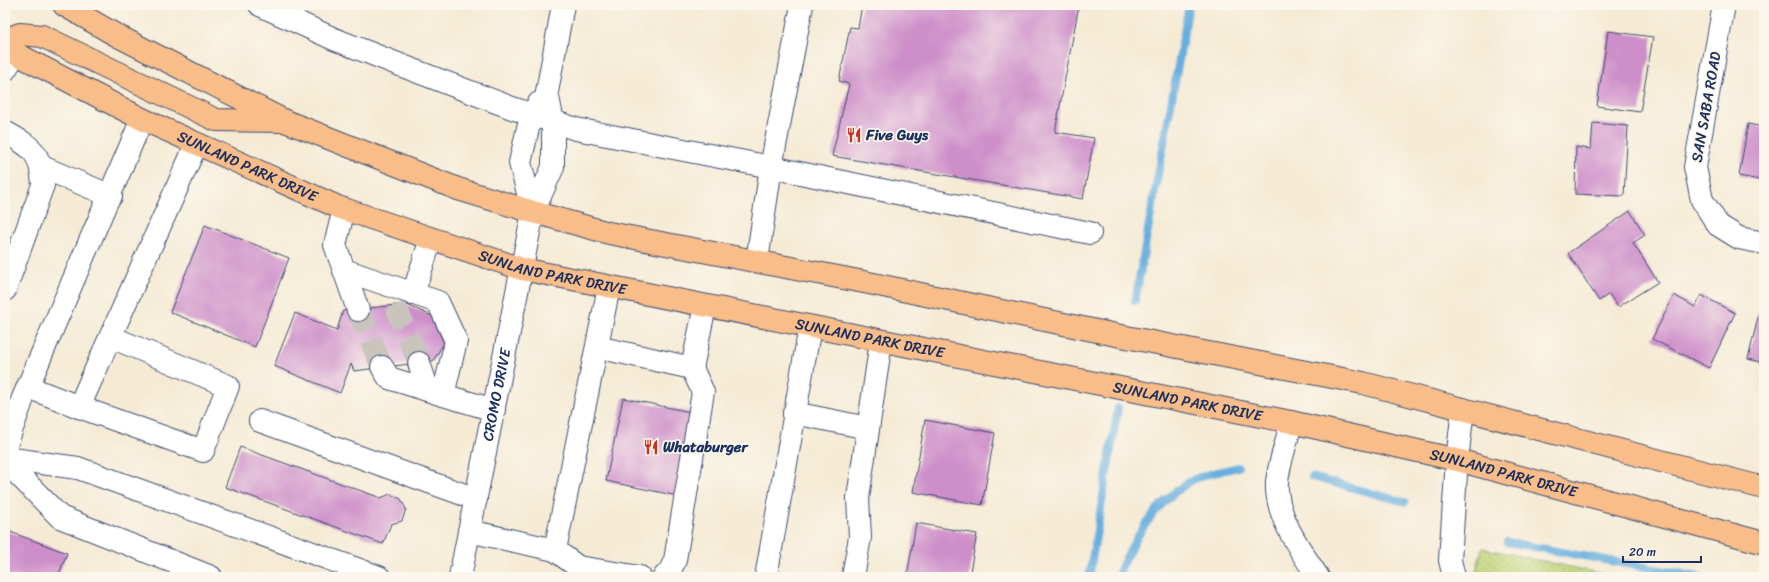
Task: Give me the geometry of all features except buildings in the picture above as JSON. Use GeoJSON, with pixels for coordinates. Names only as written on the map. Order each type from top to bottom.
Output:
{"type":"FeatureCollection","features":[{"type":"Feature","properties":{"kind":"main road"},"geometry":{"type":"LineString","coordinates":[[64,5],[114,34],[285,121],[458,189],[533,212],[609,233],[864,282],[1121,336],[1363,383],[1764,488]]}},
{"type":"Feature","properties":{"kind":"main road"},"geometry":{"type":"LineString","coordinates":[[8,53],[20,34],[42,36],[216,120],[285,121]]}},
{"type":"Feature","properties":{"kind":"main road","name":"SUNLAND PARK DRIVE"},"geometry":{"type":"LineString","coordinates":[[8,53],[196,145],[344,209],[522,270],[1291,422],[1457,460],[1764,543]]}},
{"type":"Feature","properties":{"kind":"street"},"geometry":{"type":"LineString","coordinates":[[260,5],[334,39],[531,115],[576,129],[771,167],[1090,233]]}},
{"type":"Feature","properties":{"kind":"street"},"geometry":{"type":"LineString","coordinates":[[533,212],[553,167],[553,122],[547,92],[563,5]]}},
{"type":"Feature","properties":{"kind":"street"},"geometry":{"type":"LineString","coordinates":[[757,261],[771,167],[802,5]]}},
{"type":"Feature","properties":{"kind":"street","name":"SAN SABA ROAD"},"geometry":{"type":"LineString","coordinates":[[1724,5],[1695,166],[1702,200],[1718,225],[1739,238],[1764,243]]}},
{"type":"Feature","properties":{"kind":"street"},"geometry":{"type":"LineString","coordinates":[[533,212],[520,163],[531,115],[547,92]]}},
{"type":"Feature","properties":{"kind":"street"},"geometry":{"type":"LineString","coordinates":[[5,448],[19,392],[111,196],[142,119]]}},
{"type":"Feature","properties":{"kind":"street"},"geometry":{"type":"LineString","coordinates":[[5,132],[24,143],[36,154],[42,167],[43,185],[5,290]]}},
{"type":"Feature","properties":{"kind":"street"},"geometry":{"type":"LineString","coordinates":[[80,407],[196,145]]}},
{"type":"Feature","properties":{"kind":"street"},"geometry":{"type":"LineString","coordinates":[[42,167],[111,196]]}},
{"type":"Feature","properties":{"kind":"street"},"geometry":{"type":"LineString","coordinates":[[344,209],[335,245],[358,310]]}},
{"type":"Feature","properties":{"kind":"street","name":"CROMO DRIVE"},"geometry":{"type":"LineString","coordinates":[[460,577],[533,212]]}},
{"type":"Feature","properties":{"kind":"street"},"geometry":{"type":"LineString","coordinates":[[413,294],[431,239]]}},
{"type":"Feature","properties":{"kind":"street"},"geometry":{"type":"LineString","coordinates":[[344,270],[438,302],[456,341],[435,392]]}},
{"type":"Feature","properties":{"kind":"street"},"geometry":{"type":"LineString","coordinates":[[385,283],[395,305]]}},
{"type":"Feature","properties":{"kind":"street"},"geometry":{"type":"LineString","coordinates":[[555,550],[609,287]]}},
{"type":"Feature","properties":{"kind":"street"},"geometry":{"type":"LineString","coordinates":[[664,577],[670,571],[675,560],[703,392],[692,368],[705,306]]}},
{"type":"Feature","properties":{"kind":"street"},"geometry":{"type":"LineString","coordinates":[[766,577],[810,327]]}},
{"type":"Feature","properties":{"kind":"street"},"geometry":{"type":"LineString","coordinates":[[19,392],[80,407],[203,451],[228,386],[111,337]]}},
{"type":"Feature","properties":{"kind":"street"},"geometry":{"type":"LineString","coordinates":[[853,577],[860,538],[858,498],[881,341]]}},
{"type":"Feature","properties":{"kind":"street"},"geometry":{"type":"LineString","coordinates":[[597,347],[692,368]]}},
{"type":"Feature","properties":{"kind":"street"},"geometry":{"type":"LineString","coordinates":[[419,363],[435,392]]}},
{"type":"Feature","properties":{"kind":"street"},"geometry":{"type":"LineString","coordinates":[[382,367],[389,378],[494,410]]}},
{"type":"Feature","properties":{"kind":"street"},"geometry":{"type":"LineString","coordinates":[[1454,577],[1450,560],[1457,460],[1463,409]]}},
{"type":"Feature","properties":{"kind":"street"},"geometry":{"type":"LineString","coordinates":[[794,413],[868,428]]}},
{"type":"Feature","properties":{"kind":"street"},"geometry":{"type":"LineString","coordinates":[[260,421],[476,499]]}},
{"type":"Feature","properties":{"kind":"street"},"geometry":{"type":"LineString","coordinates":[[1291,422],[1277,483],[1281,510],[1292,539],[1318,577]]}},
{"type":"Feature","properties":{"kind":"street"},"geometry":{"type":"LineString","coordinates":[[5,459],[60,517],[211,577]]}},
{"type":"Feature","properties":{"kind":"street"},"geometry":{"type":"LineString","coordinates":[[5,459],[78,468],[379,577]]}},
{"type":"Feature","properties":{"kind":"street"},"geometry":{"type":"LineString","coordinates":[[469,531],[555,550],[578,567],[640,577]]}},
{"type":"Feature","properties":{"kind":"green space"},"geometry":{"type":"Polygon","coordinates":[[[1482,548],[1615,577],[1479,577],[1476,572],[1482,548]]]}},
{"type":"Feature","properties":{"kind":"waterway"},"geometry":{"type":"LineString","coordinates":[[1135,301],[1189,5]]}},
{"type":"Feature","properties":{"kind":"waterway"},"geometry":{"type":"LineString","coordinates":[[1089,577],[1118,408]]}},
{"type":"Feature","properties":{"kind":"waterway"},"geometry":{"type":"LineString","coordinates":[[1117,577],[1130,549],[1146,523],[1166,500],[1191,481],[1238,467]]}},
{"type":"Feature","properties":{"kind":"waterway"},"geometry":{"type":"LineString","coordinates":[[1312,477],[1405,502]]}},
{"type":"Feature","properties":{"kind":"waterway"},"geometry":{"type":"LineString","coordinates":[[1507,542],[1699,577]]}},
{"type":"Feature","properties":{"kind":"tunnel"},"geometry":{"type":"LineString","coordinates":[[395,305],[419,363]]}},
{"type":"Feature","properties":{"kind":"tunnel"},"geometry":{"type":"LineString","coordinates":[[358,310],[382,367]]}},
{"type":"Feature","properties":{"kind":"place","name":"Five Guys"},"geometry":{"type":"Point","coordinates":[854,135]}},
{"type":"Feature","properties":{"kind":"place","name":"Whataburger"},"geometry":{"type":"Point","coordinates":[651,447]}}]}
